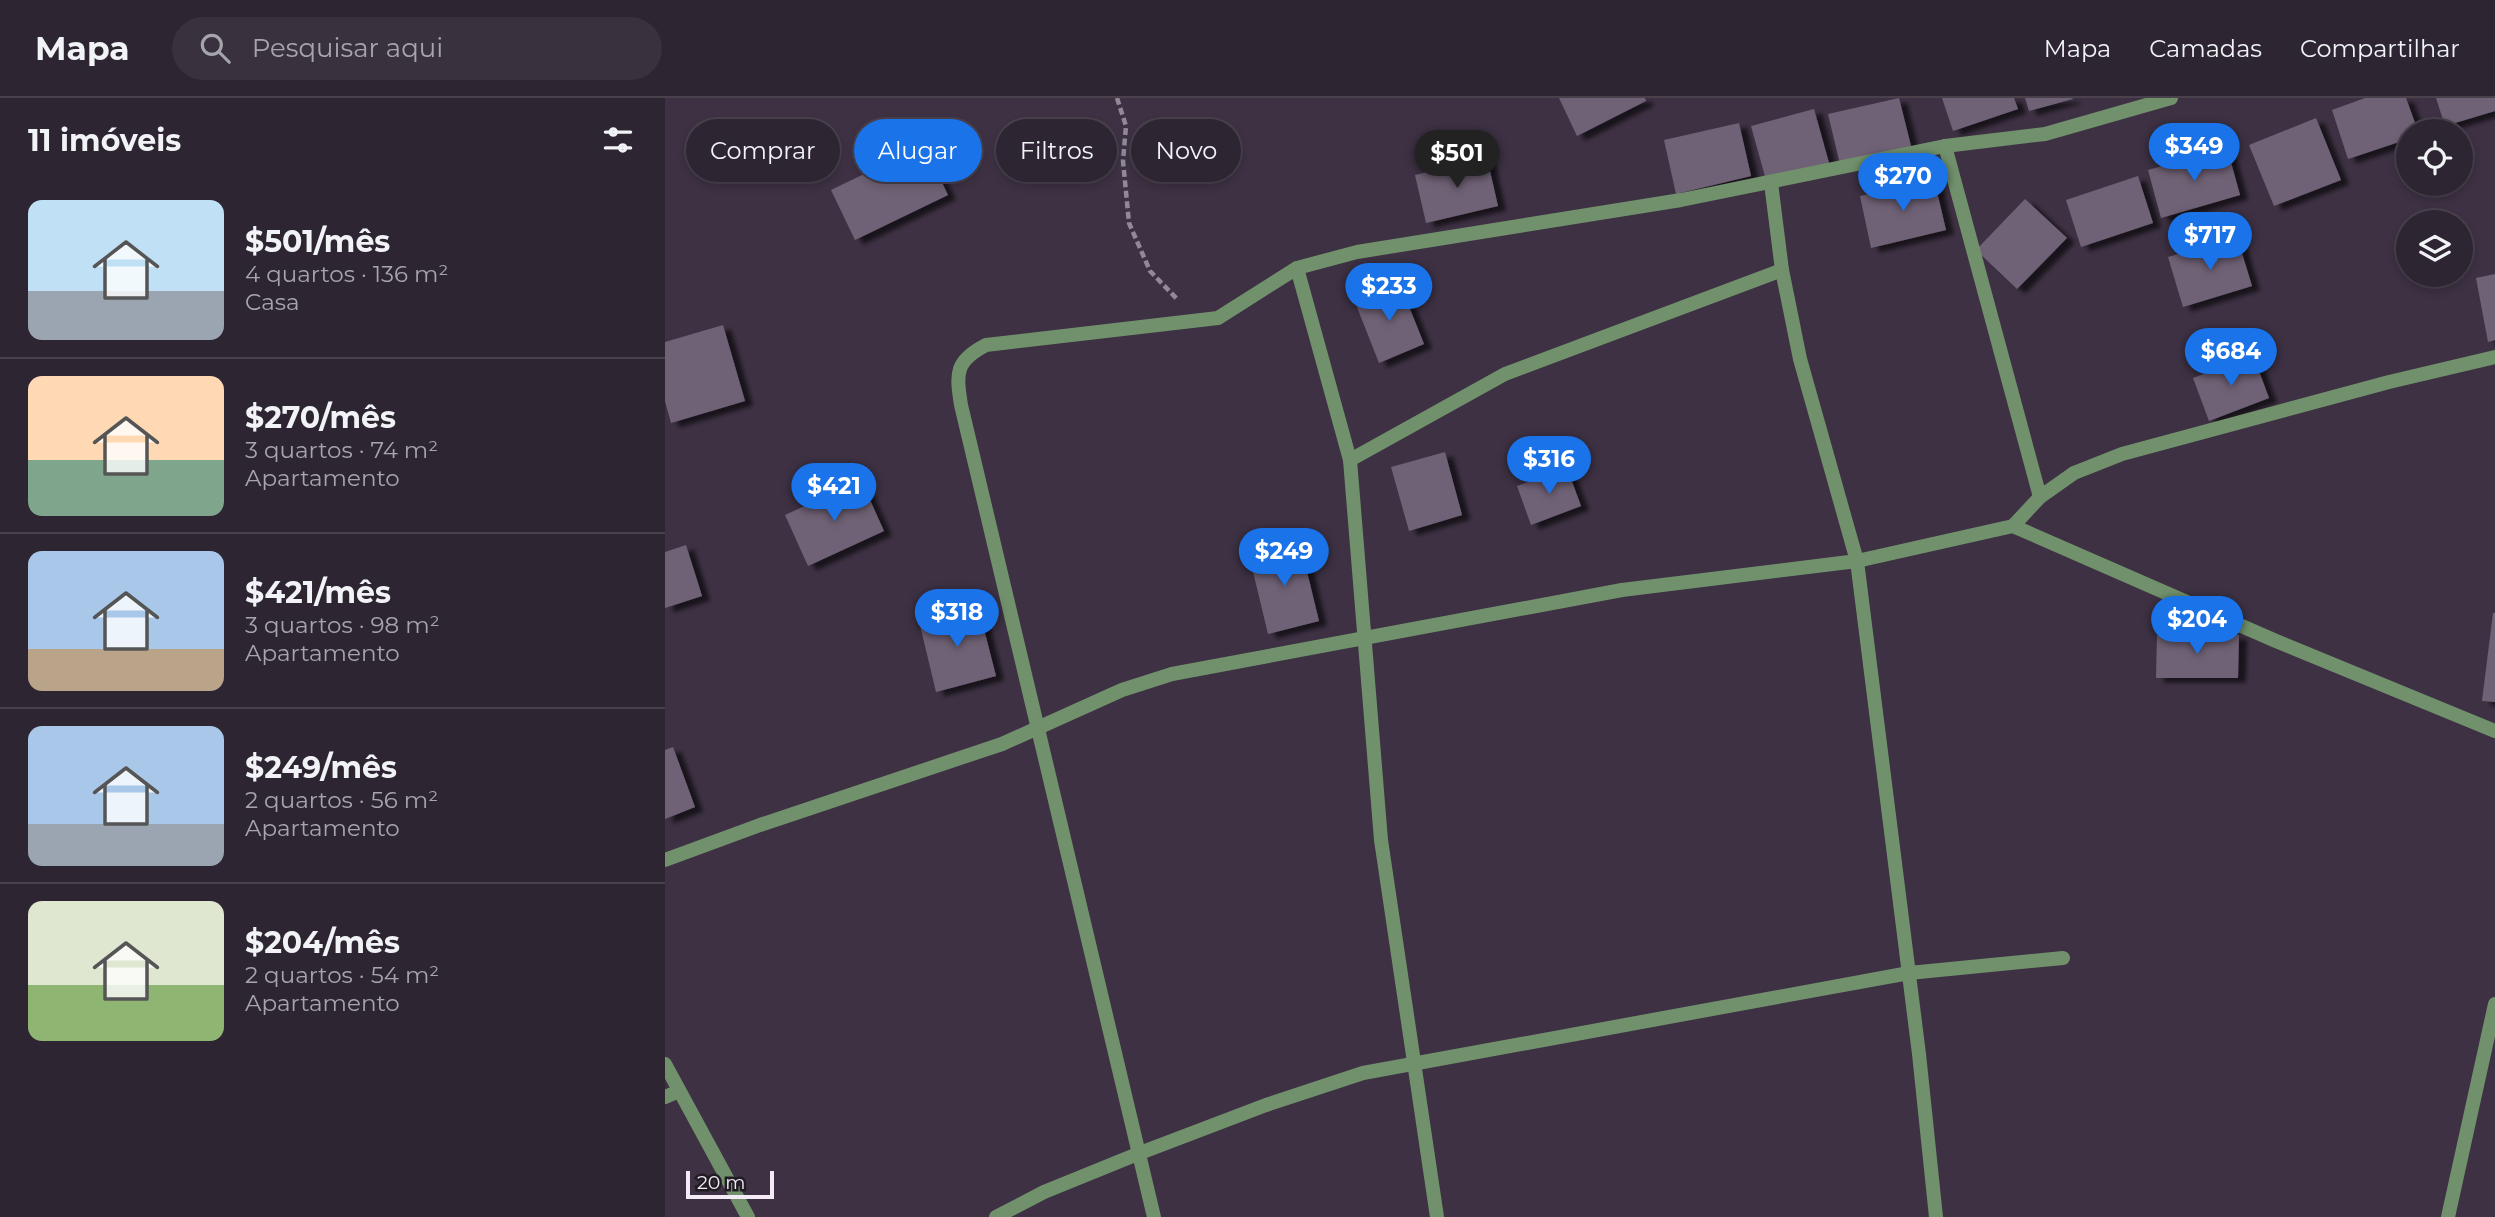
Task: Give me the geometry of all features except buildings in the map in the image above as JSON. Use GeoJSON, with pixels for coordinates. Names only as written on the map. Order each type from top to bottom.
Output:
{"type":"FeatureCollection","features":[{"type":"Feature","properties":{"kind":"street"},"geometry":{"type":"LineString","coordinates":[[1154,1217],[961,405],[957,384],[960,363],[969,354],[986,345],[1217,318],[1297,268],[1357,252],[1770,183],[1945,146],[2045,134],[2171,98]]}},
{"type":"Feature","properties":{"kind":"street"},"geometry":{"type":"LineString","coordinates":[[1945,146],[2040,498]]}},
{"type":"Feature","properties":{"kind":"street"},"geometry":{"type":"LineString","coordinates":[[1770,183],[1782,270],[1800,359],[1857,561],[1937,1217]]}},
{"type":"Feature","properties":{"kind":"street"},"geometry":{"type":"LineString","coordinates":[[1297,268],[1350,460],[1381,840],[1437,1217]]}},
{"type":"Feature","properties":{"kind":"street"},"geometry":{"type":"LineString","coordinates":[[1350,460],[1505,374],[1782,270]]}},
{"type":"Feature","properties":{"kind":"street"},"geometry":{"type":"LineString","coordinates":[[665,860],[760,825],[1002,744],[1122,690],[1172,674],[1622,590],[1857,561],[2013,526],[2040,498],[2074,473],[2122,454],[2389,382],[2495,357]]}},
{"type":"Feature","properties":{"kind":"street"},"geometry":{"type":"LineString","coordinates":[[2013,526],[2276,641],[2495,731]]}},
{"type":"Feature","properties":{"kind":"street"},"geometry":{"type":"LineString","coordinates":[[996,1217],[1044,1192],[1140,1153],[1266,1105],[1351,1077],[1909,973],[2063,958]]}},
{"type":"Feature","properties":{"kind":"street"},"geometry":{"type":"LineString","coordinates":[[2448,1217],[2495,1004]]}},
{"type":"Feature","properties":{"kind":"street"},"geometry":{"type":"LineString","coordinates":[[665,1065],[748,1217]]}},
{"type":"Feature","properties":{"kind":"street"},"geometry":{"type":"LineString","coordinates":[[665,1097],[679,1091]]}},
{"type":"Feature","properties":{"kind":"path"},"geometry":{"type":"LineString","coordinates":[[1117,98],[1126,126],[1123,161],[1129,223],[1150,271],[1175,299],[1217,318]]}}]}
